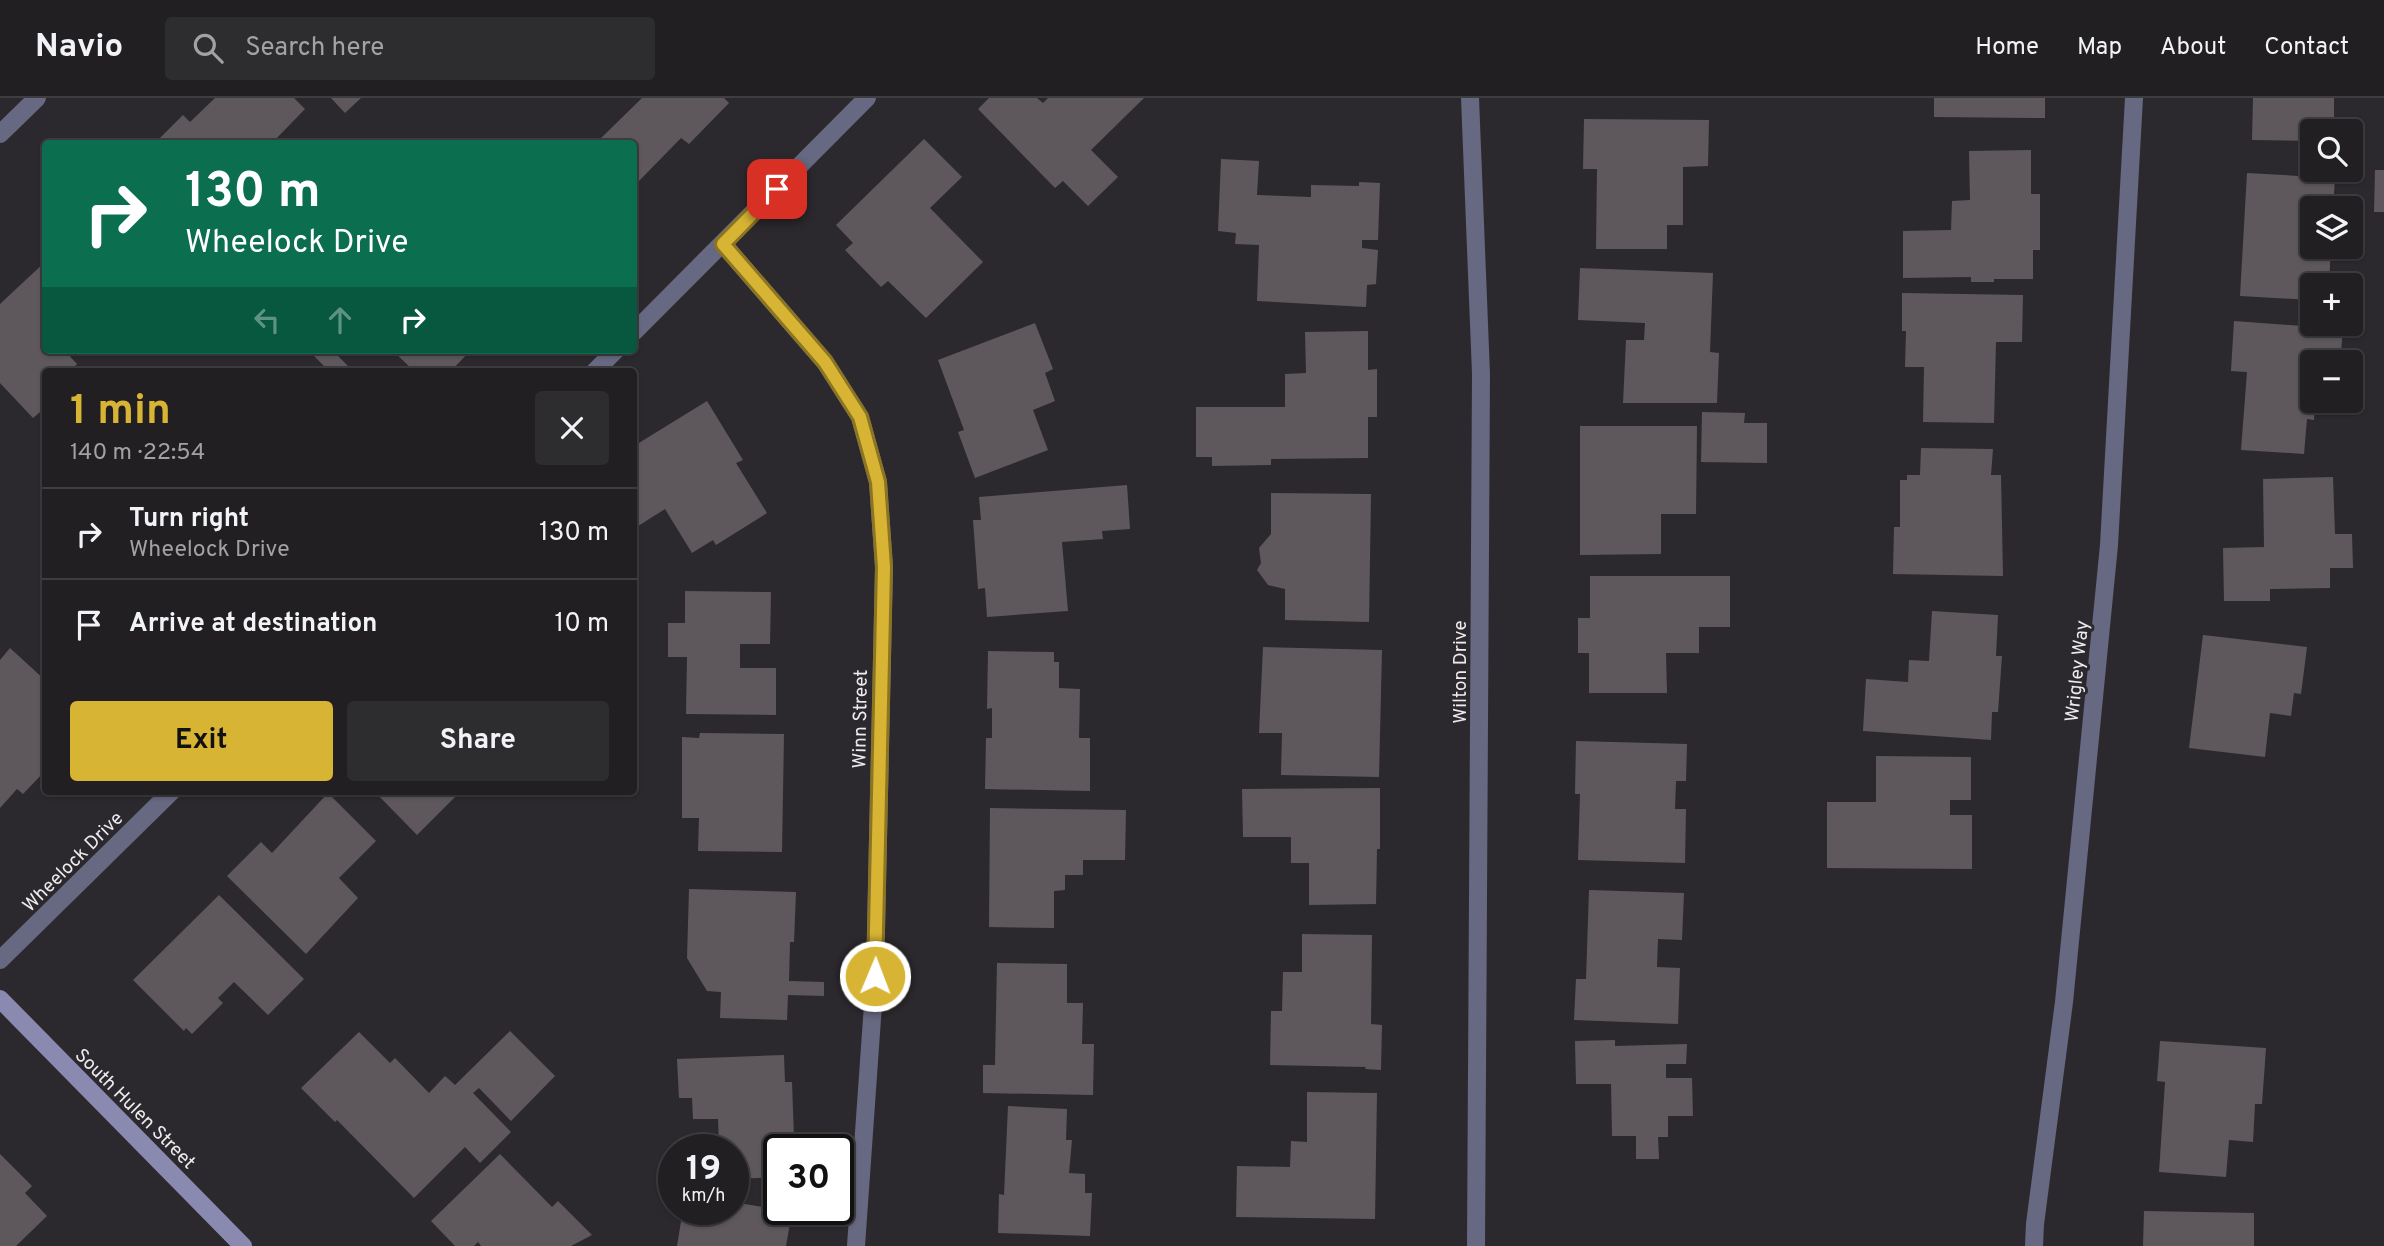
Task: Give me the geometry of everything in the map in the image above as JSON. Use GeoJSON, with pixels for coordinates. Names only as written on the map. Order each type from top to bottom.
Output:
{"type":"FeatureCollection","features":[{"type":"Feature","properties":{"kind":"main road","name":"South Hulen Street"},"geometry":{"type":"LineString","coordinates":[[0,999],[243,1246]]}},
{"type":"Feature","properties":{"kind":"street"},"geometry":{"type":"LineString","coordinates":[[0,134],[37,98]]}},
{"type":"Feature","properties":{"kind":"street"},"geometry":{"type":"LineString","coordinates":[[637,329],[867,98]]}},
{"type":"Feature","properties":{"kind":"street","name":"Wilton Drive"},"geometry":{"type":"LineString","coordinates":[[1470,98],[1481,374],[1476,1246]]}},
{"type":"Feature","properties":{"kind":"street","name":"Wrigley Way"},"geometry":{"type":"LineString","coordinates":[[2035,1246],[2035,1224],[2064,1002],[2109,545],[2134,98]]}},
{"type":"Feature","properties":{"kind":"street","name":"Winn Street"},"geometry":{"type":"LineString","coordinates":[[723,244],[825,362],[860,417],[878,482],[884,567],[875,976],[856,1246]]}},
{"type":"Feature","properties":{"kind":"street"},"geometry":{"type":"LineString","coordinates":[[598,368],[612,354]]}},
{"type":"Feature","properties":{"kind":"street","name":"Wheelock Drive"},"geometry":{"type":"LineString","coordinates":[[0,960],[168,795]]}},
{"type":"Feature","properties":{"kind":"building"},"geometry":{"type":"Polygon","coordinates":[[[215,98],[294,98],[305,109],[275,140],[159,139],[183,115],[190,122],[215,98]]]}},
{"type":"Feature","properties":{"kind":"building"},"geometry":{"type":"Polygon","coordinates":[[[331,98],[361,98],[345,113],[331,98]]]}},
{"type":"Feature","properties":{"kind":"building"},"geometry":{"type":"Polygon","coordinates":[[[642,98],[724,98],[729,103],[689,144],[681,138],[639,181],[637,140],[599,140],[642,98]]]}},
{"type":"Feature","properties":{"kind":"building"},"geometry":{"type":"Polygon","coordinates":[[[989,98],[1037,98],[1043,103],[1048,98],[1144,98],[1091,150],[1118,177],[1088,206],[1063,181],[1055,188],[978,109],[989,98]]]}},
{"type":"Feature","properties":{"kind":"building"},"geometry":{"type":"Polygon","coordinates":[[[1934,98],[2045,98],[2045,118],[1934,117],[1934,98]]]}},
{"type":"Feature","properties":{"kind":"building"},"geometry":{"type":"Polygon","coordinates":[[[2253,98],[2334,98],[2334,119],[2300,119],[2300,141],[2252,140],[2253,98]]]}},
{"type":"Feature","properties":{"kind":"building"},"geometry":{"type":"Polygon","coordinates":[[[1584,119],[1709,120],[1708,166],[1683,167],[1683,225],[1667,225],[1667,249],[1596,249],[1597,169],[1583,169],[1584,119]]]}},
{"type":"Feature","properties":{"kind":"building"},"geometry":{"type":"Polygon","coordinates":[[[924,139],[962,177],[930,208],[983,262],[926,318],[888,281],[881,287],[845,250],[853,243],[836,225],[924,139]]]}},
{"type":"Feature","properties":{"kind":"building"},"geometry":{"type":"Polygon","coordinates":[[[2031,150],[2031,194],[2040,194],[2040,250],[2033,250],[2033,279],[1971,282],[1971,277],[1903,278],[1903,231],[1951,230],[1952,201],[1970,200],[1969,151],[2031,150]]]}},
{"type":"Feature","properties":{"kind":"building"},"geometry":{"type":"Polygon","coordinates":[[[1221,159],[1259,161],[1257,195],[1311,197],[1311,185],[1359,186],[1359,182],[1380,183],[1378,240],[1362,240],[1362,248],[1378,250],[1376,284],[1367,285],[1366,307],[1257,301],[1259,245],[1235,244],[1236,233],[1218,231],[1221,159]]]}},
{"type":"Feature","properties":{"kind":"building"},"geometry":{"type":"Polygon","coordinates":[[[2375,170],[2384,170],[2384,212],[2374,212],[2375,170]]]}},
{"type":"Feature","properties":{"kind":"building"},"geometry":{"type":"Polygon","coordinates":[[[2247,173],[2300,176],[2300,182],[2335,182],[2334,196],[2300,196],[2300,259],[2330,259],[2330,273],[2300,273],[2300,299],[2240,296],[2247,173]]]}},
{"type":"Feature","properties":{"kind":"building"},"geometry":{"type":"Polygon","coordinates":[[[42,265],[42,354],[68,354],[77,364],[73,368],[42,368],[42,410],[33,418],[0,383],[0,304],[42,265]]]}},
{"type":"Feature","properties":{"kind":"building"},"geometry":{"type":"Polygon","coordinates":[[[1580,268],[1713,273],[1710,352],[1719,353],[1717,403],[1623,403],[1626,340],[1644,340],[1645,323],[1578,320],[1580,268]]]}},
{"type":"Feature","properties":{"kind":"building"},"geometry":{"type":"Polygon","coordinates":[[[1902,293],[2023,295],[2022,342],[1996,342],[1994,423],[1923,422],[1924,367],[1905,367],[1906,331],[1902,331],[1902,293]]]}},
{"type":"Feature","properties":{"kind":"building"},"geometry":{"type":"Polygon","coordinates":[[[2234,321],[2300,326],[2300,336],[2342,336],[2341,350],[2300,350],[2300,413],[2314,413],[2314,420],[2307,419],[2304,454],[2241,450],[2247,372],[2231,371],[2234,321]]]}},
{"type":"Feature","properties":{"kind":"building"},"geometry":{"type":"Polygon","coordinates":[[[1035,323],[1053,369],[1045,373],[1055,401],[1033,410],[1048,450],[975,478],[958,432],[964,430],[938,360],[1035,323]]]}},
{"type":"Feature","properties":{"kind":"building"},"geometry":{"type":"Polygon","coordinates":[[[1368,331],[1368,370],[1377,369],[1377,417],[1368,417],[1368,458],[1271,459],[1271,465],[1212,466],[1212,457],[1196,457],[1196,407],[1285,407],[1285,374],[1306,373],[1305,332],[1368,331]]]}},
{"type":"Feature","properties":{"kind":"building"},"geometry":{"type":"Polygon","coordinates":[[[312,354],[336,354],[350,368],[326,368],[312,354]]]}},
{"type":"Feature","properties":{"kind":"building"},"geometry":{"type":"Polygon","coordinates":[[[396,354],[467,354],[454,368],[411,368],[396,354]]]}},
{"type":"Feature","properties":{"kind":"building"},"geometry":{"type":"Polygon","coordinates":[[[707,401],[743,460],[736,463],[767,513],[716,545],[713,540],[692,553],[665,509],[637,527],[637,444],[707,401]]]}},
{"type":"Feature","properties":{"kind":"building"},"geometry":{"type":"Polygon","coordinates":[[[1702,412],[1745,413],[1744,423],[1767,423],[1767,463],[1701,462],[1702,412]]]}},
{"type":"Feature","properties":{"kind":"building"},"geometry":{"type":"Polygon","coordinates":[[[1580,426],[1697,426],[1696,514],[1661,514],[1661,554],[1580,555],[1580,426]]]}},
{"type":"Feature","properties":{"kind":"building"},"geometry":{"type":"Polygon","coordinates":[[[1921,448],[1993,449],[1991,475],[2001,475],[2003,576],[1893,574],[1894,527],[1900,527],[1900,480],[1907,480],[1907,475],[1920,475],[1921,448]]]}},
{"type":"Feature","properties":{"kind":"building"},"geometry":{"type":"Polygon","coordinates":[[[2333,477],[2335,534],[2352,534],[2353,568],[2330,568],[2330,588],[2270,589],[2270,601],[2224,601],[2223,548],[2264,547],[2263,479],[2333,477]]]}},
{"type":"Feature","properties":{"kind":"building"},"geometry":{"type":"Polygon","coordinates":[[[1127,485],[1130,529],[1102,531],[1103,539],[1062,542],[1068,611],[987,617],[985,588],[978,589],[973,520],[981,520],[979,497],[1127,485]]]}},
{"type":"Feature","properties":{"kind":"building"},"geometry":{"type":"Polygon","coordinates":[[[1271,493],[1371,494],[1369,622],[1285,620],[1285,589],[1268,585],[1257,570],[1261,563],[1259,548],[1271,534],[1271,493]]]}},
{"type":"Feature","properties":{"kind":"building"},"geometry":{"type":"Polygon","coordinates":[[[1590,576],[1730,576],[1730,627],[1699,627],[1699,653],[1666,653],[1667,693],[1589,693],[1589,653],[1578,653],[1578,618],[1590,618],[1590,576]]]}},
{"type":"Feature","properties":{"kind":"building"},"geometry":{"type":"Polygon","coordinates":[[[685,591],[771,592],[770,644],[740,644],[740,668],[776,668],[776,715],[686,714],[687,657],[668,657],[668,623],[685,623],[685,591]]]}},
{"type":"Feature","properties":{"kind":"building"},"geometry":{"type":"Polygon","coordinates":[[[1932,611],[1998,615],[1996,656],[2002,656],[1998,712],[1992,712],[1991,740],[1863,731],[1866,679],[1908,682],[1909,660],[1929,661],[1932,611]]]}},
{"type":"Feature","properties":{"kind":"building"},"geometry":{"type":"Polygon","coordinates":[[[2203,635],[2307,647],[2301,694],[2294,693],[2291,716],[2270,713],[2265,757],[2189,748],[2203,635]]]}},
{"type":"Feature","properties":{"kind":"building"},"geometry":{"type":"Polygon","coordinates":[[[1263,647],[1382,650],[1379,777],[1281,775],[1282,733],[1259,733],[1263,647]]]}},
{"type":"Feature","properties":{"kind":"building"},"geometry":{"type":"Polygon","coordinates":[[[10,648],[42,677],[42,774],[23,794],[17,789],[0,808],[0,660],[10,648]]]}},
{"type":"Feature","properties":{"kind":"building"},"geometry":{"type":"Polygon","coordinates":[[[988,651],[1054,652],[1054,662],[1059,662],[1059,688],[1080,689],[1079,738],[1090,738],[1090,791],[985,789],[986,738],[992,738],[992,708],[987,709],[988,651]]]}},
{"type":"Feature","properties":{"kind":"building"},"geometry":{"type":"Polygon","coordinates":[[[700,733],[784,734],[782,852],[698,851],[699,818],[682,818],[682,737],[699,738],[700,733]]]}},
{"type":"Feature","properties":{"kind":"building"},"geometry":{"type":"Polygon","coordinates":[[[1576,741],[1687,744],[1686,781],[1676,781],[1675,809],[1686,809],[1685,863],[1578,860],[1580,794],[1575,794],[1576,741]]]}},
{"type":"Feature","properties":{"kind":"building"},"geometry":{"type":"Polygon","coordinates":[[[1876,756],[1971,757],[1971,800],[1950,800],[1950,815],[1972,815],[1972,869],[1827,868],[1827,802],[1876,802],[1876,756]]]}},
{"type":"Feature","properties":{"kind":"building"},"geometry":{"type":"Polygon","coordinates":[[[1380,788],[1380,849],[1377,849],[1376,904],[1309,905],[1309,863],[1291,863],[1291,837],[1243,837],[1242,789],[1380,788]]]}},
{"type":"Feature","properties":{"kind":"building"},"geometry":{"type":"Polygon","coordinates":[[[326,795],[330,795],[376,841],[339,878],[358,898],[306,954],[227,876],[261,842],[272,853],[326,795]]]}},
{"type":"Feature","properties":{"kind":"building"},"geometry":{"type":"Polygon","coordinates":[[[378,795],[457,795],[417,835],[378,795]]]}},
{"type":"Feature","properties":{"kind":"building"},"geometry":{"type":"Polygon","coordinates":[[[990,808],[1126,810],[1125,860],[1083,860],[1083,875],[1065,875],[1065,890],[1054,891],[1054,928],[989,927],[990,808]]]}},
{"type":"Feature","properties":{"kind":"building"},"geometry":{"type":"Polygon","coordinates":[[[689,889],[796,892],[789,981],[824,982],[824,996],[788,995],[787,1020],[720,1018],[721,992],[707,991],[687,958],[689,889]]]}},
{"type":"Feature","properties":{"kind":"building"},"geometry":{"type":"Polygon","coordinates":[[[1589,890],[1684,893],[1682,940],[1658,939],[1657,967],[1680,968],[1678,1024],[1574,1020],[1576,979],[1586,979],[1589,890]]]}},
{"type":"Feature","properties":{"kind":"building"},"geometry":{"type":"Polygon","coordinates":[[[219,895],[304,979],[268,1015],[234,982],[218,998],[223,1003],[192,1034],[186,1028],[184,1031],[133,980],[219,895]]]}},
{"type":"Feature","properties":{"kind":"building"},"geometry":{"type":"Polygon","coordinates":[[[1302,934],[1372,935],[1371,1024],[1382,1025],[1381,1070],[1365,1069],[1366,1067],[1270,1065],[1271,1011],[1282,1011],[1283,972],[1302,972],[1302,934]]]}},
{"type":"Feature","properties":{"kind":"building"},"geometry":{"type":"Polygon","coordinates":[[[997,963],[1067,964],[1067,1003],[1083,1003],[1082,1044],[1094,1044],[1093,1095],[983,1093],[983,1065],[995,1065],[997,963]]]}},
{"type":"Feature","properties":{"kind":"building"},"geometry":{"type":"Polygon","coordinates":[[[510,1031],[555,1076],[511,1121],[479,1088],[473,1093],[511,1132],[480,1163],[465,1147],[414,1198],[337,1120],[335,1122],[301,1088],[359,1032],[390,1063],[395,1058],[429,1093],[445,1076],[455,1085],[510,1031]]]}},
{"type":"Feature","properties":{"kind":"building"},"geometry":{"type":"Polygon","coordinates":[[[1615,1040],[1615,1046],[1687,1044],[1686,1064],[1666,1064],[1666,1078],[1692,1078],[1693,1116],[1668,1116],[1668,1137],[1658,1137],[1659,1159],[1636,1159],[1636,1136],[1612,1136],[1611,1084],[1576,1084],[1575,1041],[1615,1040]]]}},
{"type":"Feature","properties":{"kind":"building"},"geometry":{"type":"Polygon","coordinates":[[[2160,1041],[2266,1048],[2262,1104],[2255,1104],[2253,1142],[2229,1140],[2226,1177],[2159,1172],[2165,1082],[2157,1081],[2160,1041]]]}},
{"type":"Feature","properties":{"kind":"building"},"geometry":{"type":"Polygon","coordinates":[[[784,1055],[785,1082],[792,1082],[794,1134],[763,1134],[763,1178],[749,1178],[749,1134],[719,1134],[718,1119],[693,1119],[692,1098],[679,1098],[677,1059],[784,1055]]]}},
{"type":"Feature","properties":{"kind":"building"},"geometry":{"type":"Polygon","coordinates":[[[1307,1092],[1377,1093],[1375,1219],[1236,1217],[1237,1166],[1290,1167],[1291,1141],[1307,1142],[1307,1092]]]}},
{"type":"Feature","properties":{"kind":"building"},"geometry":{"type":"Polygon","coordinates":[[[1008,1106],[1067,1109],[1066,1140],[1072,1140],[1069,1173],[1085,1174],[1085,1193],[1092,1193],[1090,1236],[998,1233],[999,1194],[1004,1195],[1008,1106]]]}},
{"type":"Feature","properties":{"kind":"building"},"geometry":{"type":"Polygon","coordinates":[[[0,1154],[32,1186],[25,1193],[47,1216],[16,1246],[0,1246],[0,1154]]]}},
{"type":"Feature","properties":{"kind":"building"},"geometry":{"type":"Polygon","coordinates":[[[500,1154],[552,1207],[558,1201],[592,1235],[571,1246],[481,1246],[478,1242],[474,1246],[455,1246],[431,1221],[500,1154]]]}},
{"type":"Feature","properties":{"kind":"building"},"geometry":{"type":"Polygon","coordinates":[[[749,1205],[763,1207],[763,1225],[790,1225],[786,1246],[677,1246],[680,1225],[749,1225],[749,1205]]]}},
{"type":"Feature","properties":{"kind":"building"},"geometry":{"type":"Polygon","coordinates":[[[2144,1211],[2254,1213],[2254,1246],[2143,1246],[2144,1211]]]}},
{"type":"Feature","properties":{"kind":"route"},"geometry":{"type":"LineString","coordinates":[[777,189],[723,244],[825,362],[860,417],[878,482],[884,567],[875,976]]}}]}
